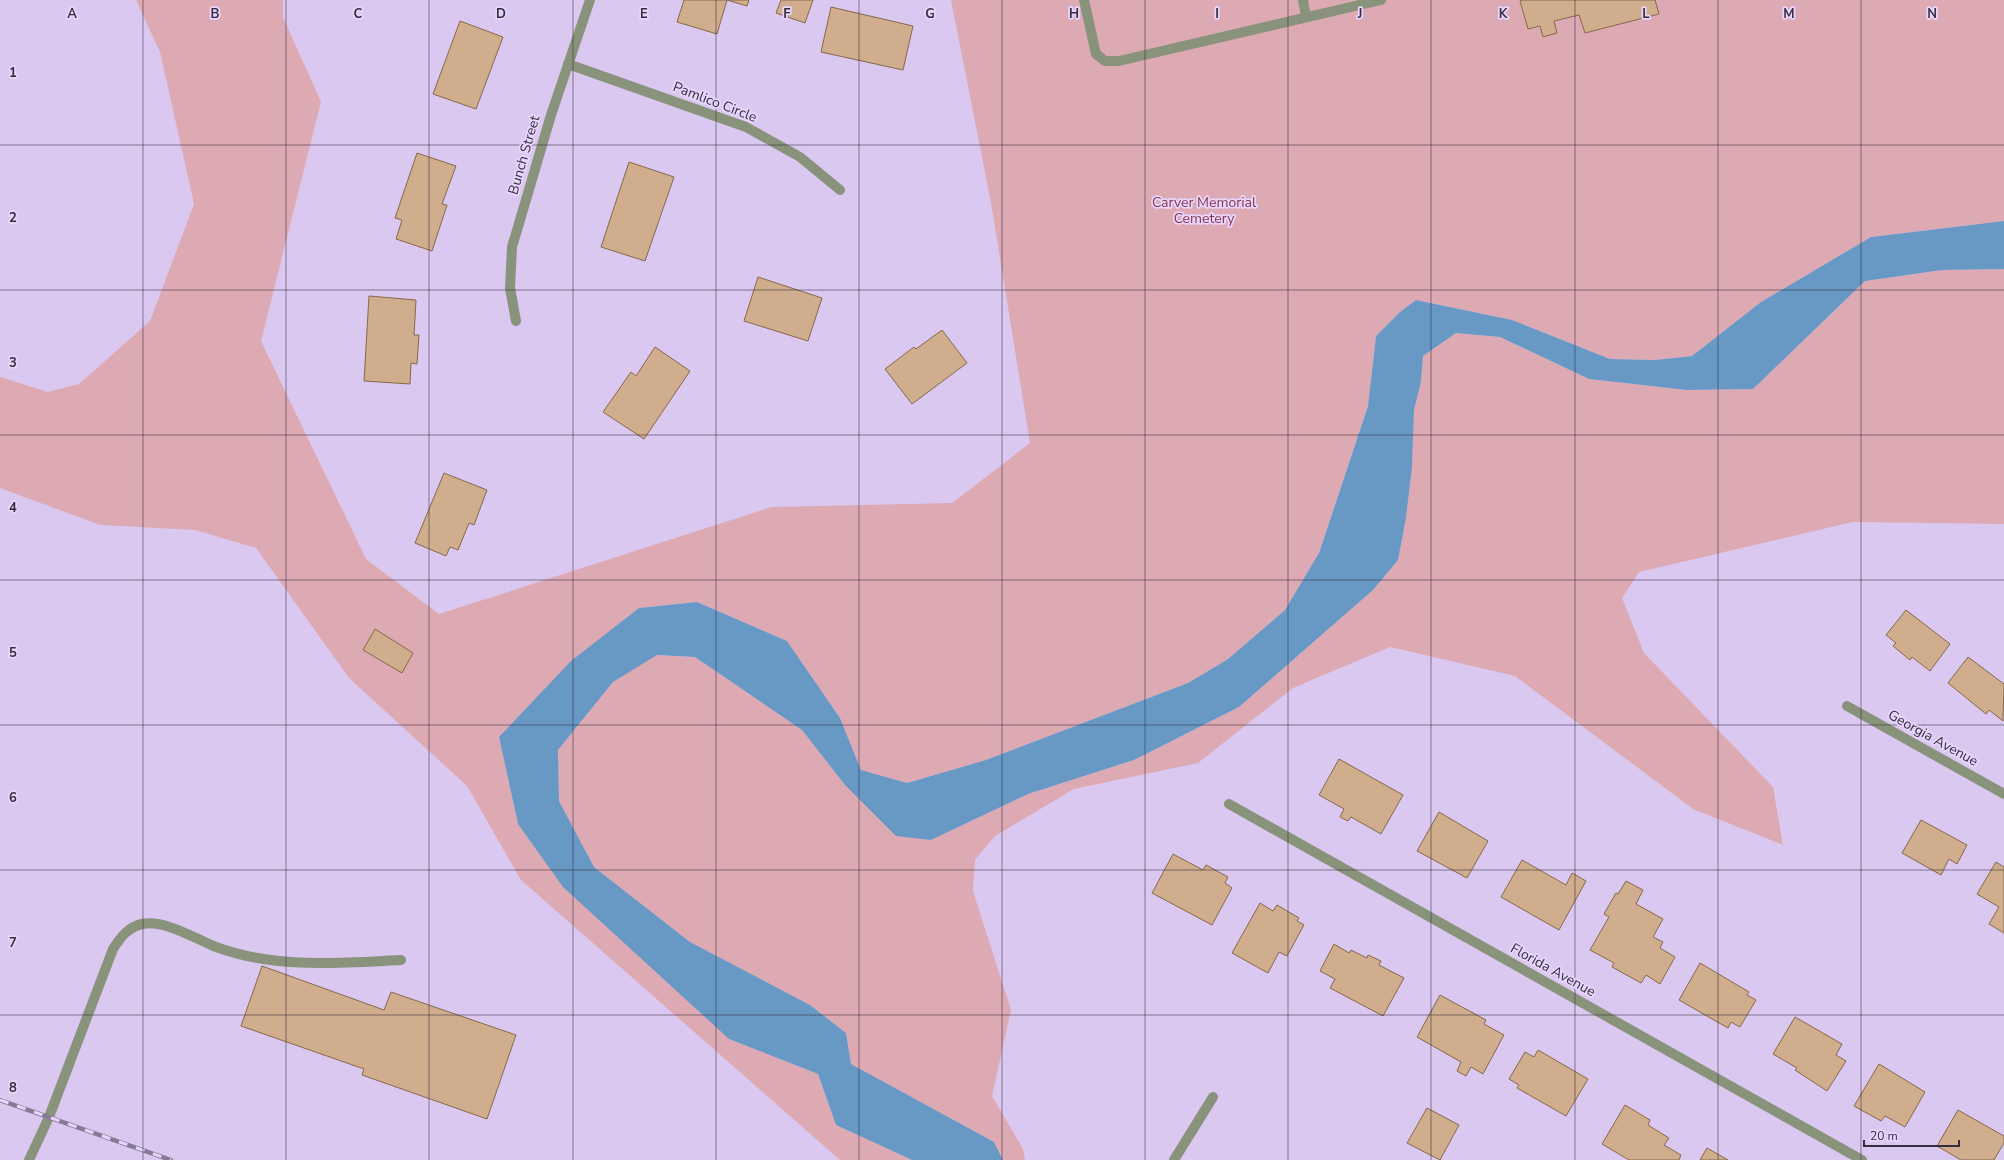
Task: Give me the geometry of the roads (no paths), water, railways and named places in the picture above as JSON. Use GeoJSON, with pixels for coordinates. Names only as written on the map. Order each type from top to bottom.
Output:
{"type":"FeatureCollection","features":[{"type":"Feature","properties":{"kind":"street","name":"Bunch Street"},"geometry":{"type":"LineString","coordinates":[[516,321],[510,288],[512,247],[551,115],[590,0]]}},
{"type":"Feature","properties":{"kind":"street"},"geometry":{"type":"LineString","coordinates":[[1084,0],[1096,54],[1105,61],[1119,61],[1381,0]]}},
{"type":"Feature","properties":{"kind":"street"},"geometry":{"type":"LineString","coordinates":[[1303,0],[1306,17]]}},
{"type":"Feature","properties":{"kind":"street","name":"Pamlico Circle"},"geometry":{"type":"LineString","coordinates":[[568,64],[746,127],[800,157],[840,190]]}},
{"type":"Feature","properties":{"kind":"street","name":"Georgia Avenue"},"geometry":{"type":"LineString","coordinates":[[1847,706],[2004,794]]}},
{"type":"Feature","properties":{"kind":"street","name":"Florida Avenue"},"geometry":{"type":"LineString","coordinates":[[1229,804],[1862,1160]]}},
{"type":"Feature","properties":{"kind":"street"},"geometry":{"type":"LineString","coordinates":[[29,1160],[49,1117],[113,949],[122,934],[141,924],[159,923],[218,948],[266,960],[315,965],[401,960]]}},
{"type":"Feature","properties":{"kind":"street"},"geometry":{"type":"LineString","coordinates":[[1174,1160],[1212,1097]]}},
{"type":"Feature","properties":{"kind":"water"},"geometry":{"type":"Polygon","coordinates":[[[2004,221],[2004,269],[1942,270],[1865,281],[1753,389],[1687,390],[1589,379],[1500,337],[1456,333],[1423,356],[1421,382],[1414,410],[1412,467],[1406,518],[1398,560],[1373,590],[1239,707],[1134,760],[1028,794],[931,840],[896,836],[845,785],[802,730],[695,657],[657,655],[613,682],[558,750],[559,801],[594,867],[690,942],[810,1005],[846,1033],[851,1064],[994,1142],[1003,1160],[912,1160],[836,1125],[818,1074],[729,1039],[563,887],[518,824],[499,737],[571,661],[639,608],[697,602],[787,641],[840,718],[861,770],[907,783],[986,760],[1188,683],[1228,659],[1285,610],[1319,553],[1368,406],[1376,336],[1400,312],[1416,300],[1512,320],[1610,359],[1655,360],[1692,356],[1761,302],[1871,237],[2004,221]]]}},
{"type":"Feature","properties":{"kind":"railway"},"geometry":{"type":"LineString","coordinates":[[0,1100],[171,1160]]}},
{"type":"Feature","properties":{"kind":"park label","name":"Carver Memorial Cemetery"},"geometry":{"type":"Point","coordinates":[1204,210]}}]}
